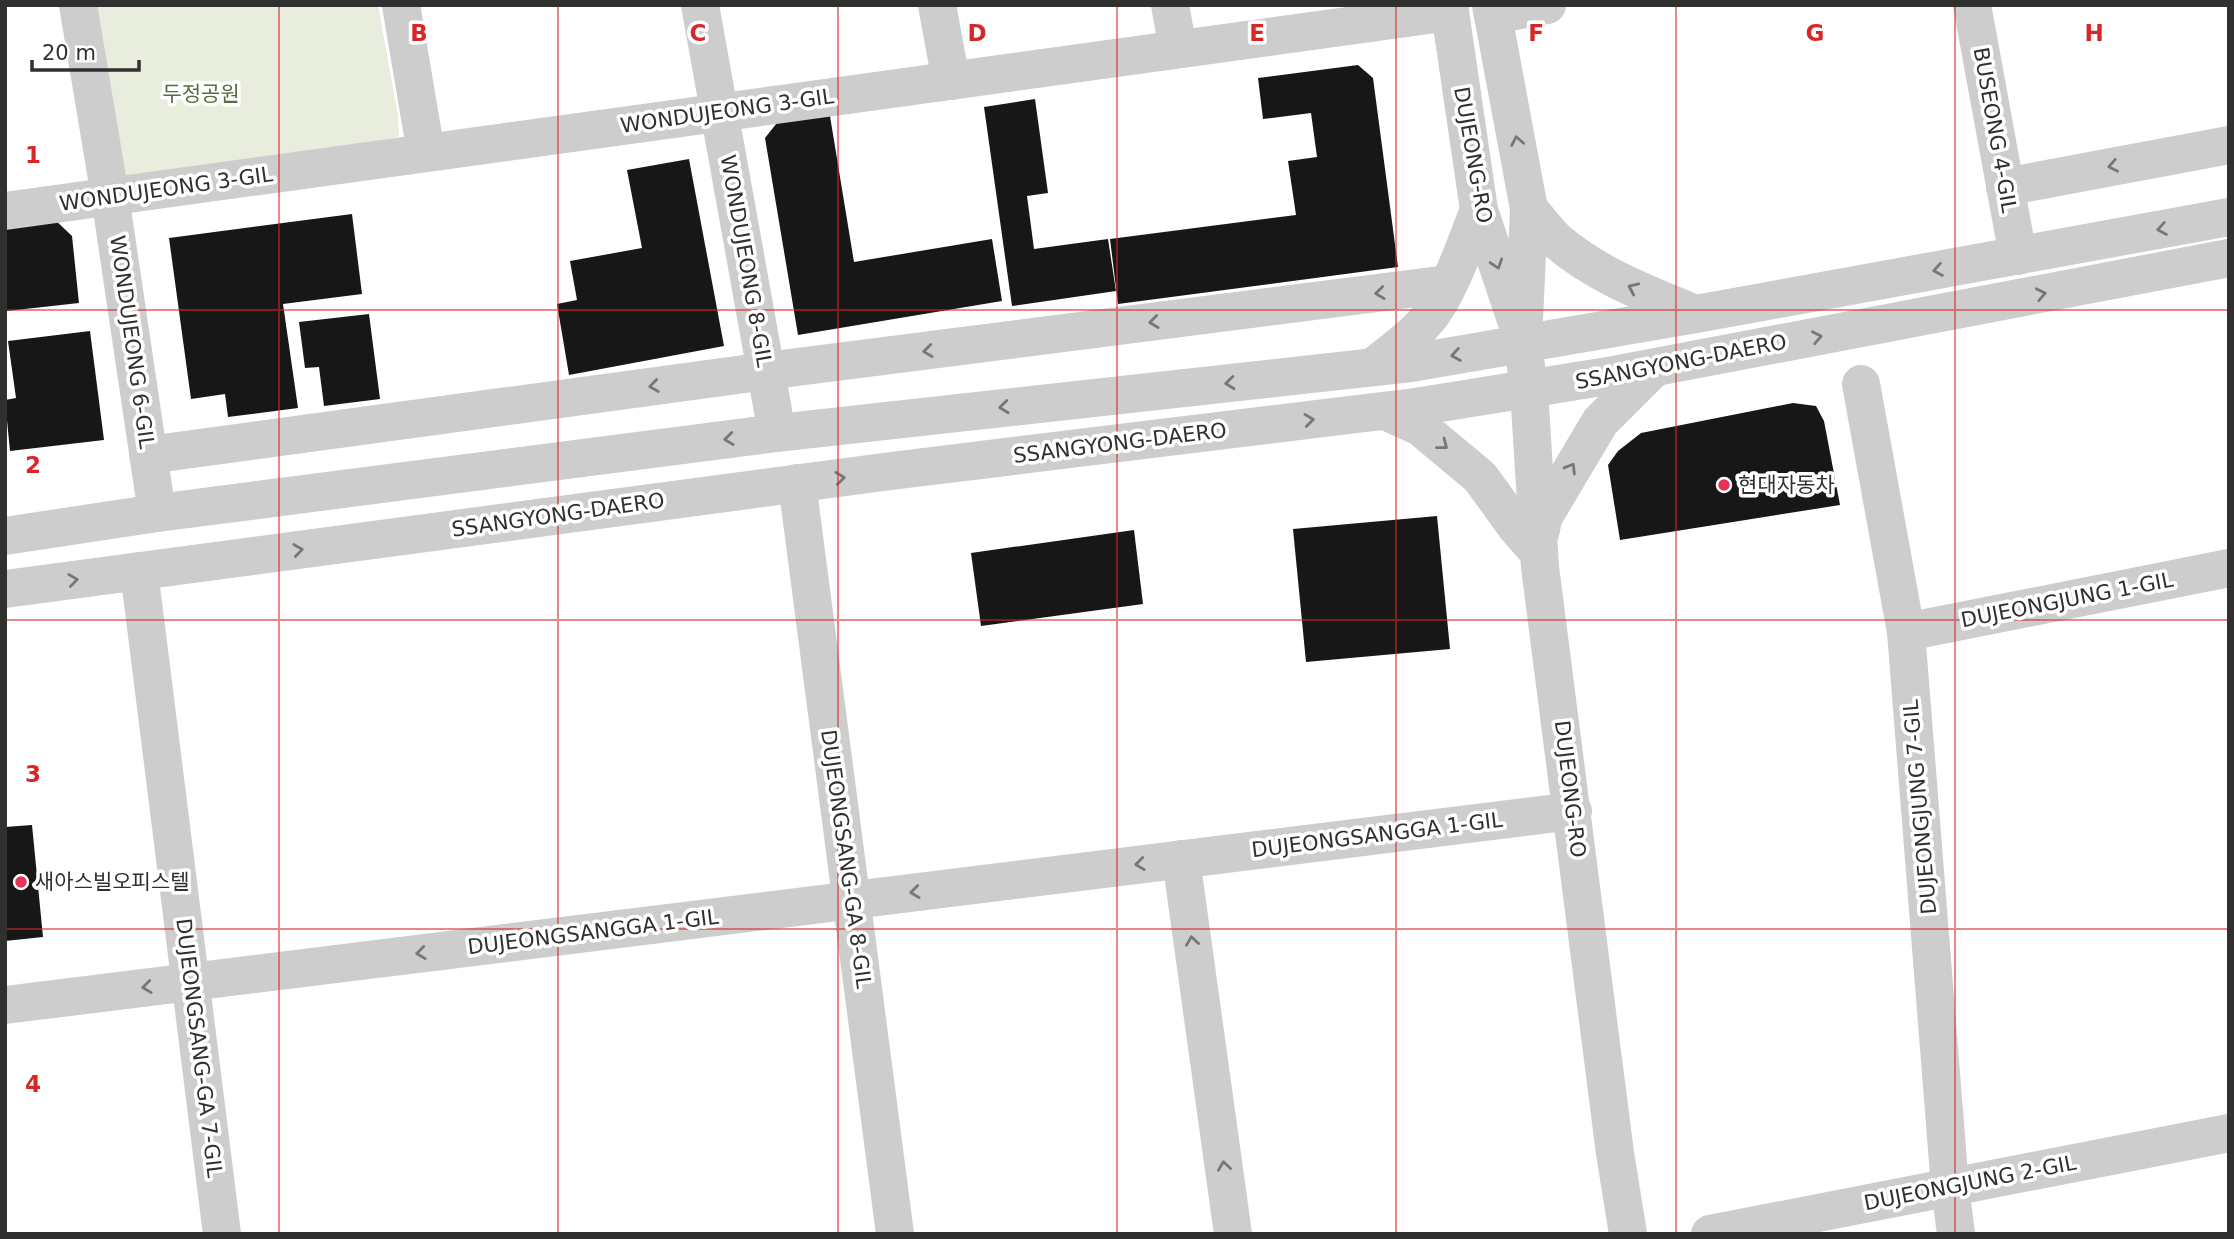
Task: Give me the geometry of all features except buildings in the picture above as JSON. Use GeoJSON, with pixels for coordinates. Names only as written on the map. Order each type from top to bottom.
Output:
{"type":"FeatureCollection","features":[{"type":"Feature","properties":{"kind":"street","name":"WONDUJEONG 6-GIL"},"geometry":{"type":"LineString","coordinates":[[78,5],[110,196],[157,513]]}},
{"type":"Feature","properties":{"kind":"street"},"geometry":{"type":"LineString","coordinates":[[401,5],[426,153]]}},
{"type":"Feature","properties":{"kind":"street","name":"WONDUJEONG 8-GIL"},"geometry":{"type":"LineString","coordinates":[[700,5],[777,433]]}},
{"type":"Feature","properties":{"kind":"street"},"geometry":{"type":"LineString","coordinates":[[937,5],[951,80]]}},
{"type":"Feature","properties":{"kind":"street"},"geometry":{"type":"LineString","coordinates":[[1170,5],[1178,49]]}},
{"type":"Feature","properties":{"kind":"street"},"geometry":{"type":"LineString","coordinates":[[1492,10],[1547,5]]}},
{"type":"Feature","properties":{"kind":"street","name":"BUSEONG 4-GIL"},"geometry":{"type":"LineString","coordinates":[[1972,5],[2018,256]]}},
{"type":"Feature","properties":{"kind":"street","name":"WONDUJEONG 3-GIL"},"geometry":{"type":"LineString","coordinates":[[5,211],[1178,49],[1449,8]]}},
{"type":"Feature","properties":{"kind":"street","name":"DUJEONG-RO"},"geometry":{"type":"LineString","coordinates":[[1449,8],[1479,210],[1523,343]]}},
{"type":"Feature","properties":{"kind":"street","name":"DUJEONG-RO"},"geometry":{"type":"LineString","coordinates":[[1492,10],[1529,209],[1523,343],[1529,390],[1539,553],[1615,1153],[1628,1234]]}},
{"type":"Feature","properties":{"kind":"street"},"geometry":{"type":"LineString","coordinates":[[2005,187],[2229,145]]}},
{"type":"Feature","properties":{"kind":"street"},"geometry":{"type":"LineString","coordinates":[[1529,209],[1555,240],[1587,264],[1615,280],[1696,314]]}},
{"type":"Feature","properties":{"kind":"street"},"geometry":{"type":"LineString","coordinates":[[1373,367],[1408,338],[1436,308],[1479,210]]}},
{"type":"Feature","properties":{"kind":"street","name":"SSANGYONG-DAERO"},"geometry":{"type":"LineString","coordinates":[[5,536],[157,513],[777,433],[1411,363],[2229,217]]}},
{"type":"Feature","properties":{"kind":"street","name":"SSANGYONG-DAERO"},"geometry":{"type":"LineString","coordinates":[[5,589],[797,483],[1385,411],[1529,390],[2229,258]]}},
{"type":"Feature","properties":{"kind":"street"},"geometry":{"type":"LineString","coordinates":[[148,455],[766,371],[1448,285]]}},
{"type":"Feature","properties":{"kind":"street"},"geometry":{"type":"LineString","coordinates":[[1539,553],[1543,518],[1577,458],[1600,422],[1654,368]]}},
{"type":"Feature","properties":{"kind":"street","name":"DUJEONGJUNG 7-GIL"},"geometry":{"type":"LineString","coordinates":[[1861,384],[1906,632],[1956,1234]]}},
{"type":"Feature","properties":{"kind":"street"},"geometry":{"type":"LineString","coordinates":[[1385,411],[1420,427],[1480,477],[1539,553]]}},
{"type":"Feature","properties":{"kind":"street","name":"DUJEONGSANG-GA 8-GIL"},"geometry":{"type":"LineString","coordinates":[[797,483],[895,1234]]}},
{"type":"Feature","properties":{"kind":"street","name":"DUJEONGJUNG 1-GIL"},"geometry":{"type":"LineString","coordinates":[[1906,632],[2229,568]]}},
{"type":"Feature","properties":{"kind":"street","name":"DUJEONGSANG-GA 7-GIL"},"geometry":{"type":"LineString","coordinates":[[139,571],[222,1234]]}},
{"type":"Feature","properties":{"kind":"street","name":"DUJEONGSANGGA 1-GIL"},"geometry":{"type":"LineString","coordinates":[[5,1004],[1573,811]]}},
{"type":"Feature","properties":{"kind":"street"},"geometry":{"type":"LineString","coordinates":[[1181,859],[1233,1234]]}},
{"type":"Feature","properties":{"kind":"street","name":"DUJEONGJUNG 2-GIL"},"geometry":{"type":"LineString","coordinates":[[1710,1234],[2229,1133]]}},
{"type":"Feature","properties":{"kind":"green space","name":"두정공원"},"geometry":{"type":"Polygon","coordinates":[[[96,5],[378,5],[398,116],[399,137],[133,184],[124,172],[96,5]]]}},
{"type":"Feature","properties":{"kind":"place","name":"현대자동차"},"geometry":{"type":"Point","coordinates":[1724,485]}},
{"type":"Feature","properties":{"kind":"place","name":"새아스빌오피스텔"},"geometry":{"type":"Point","coordinates":[21,882]}}]}
